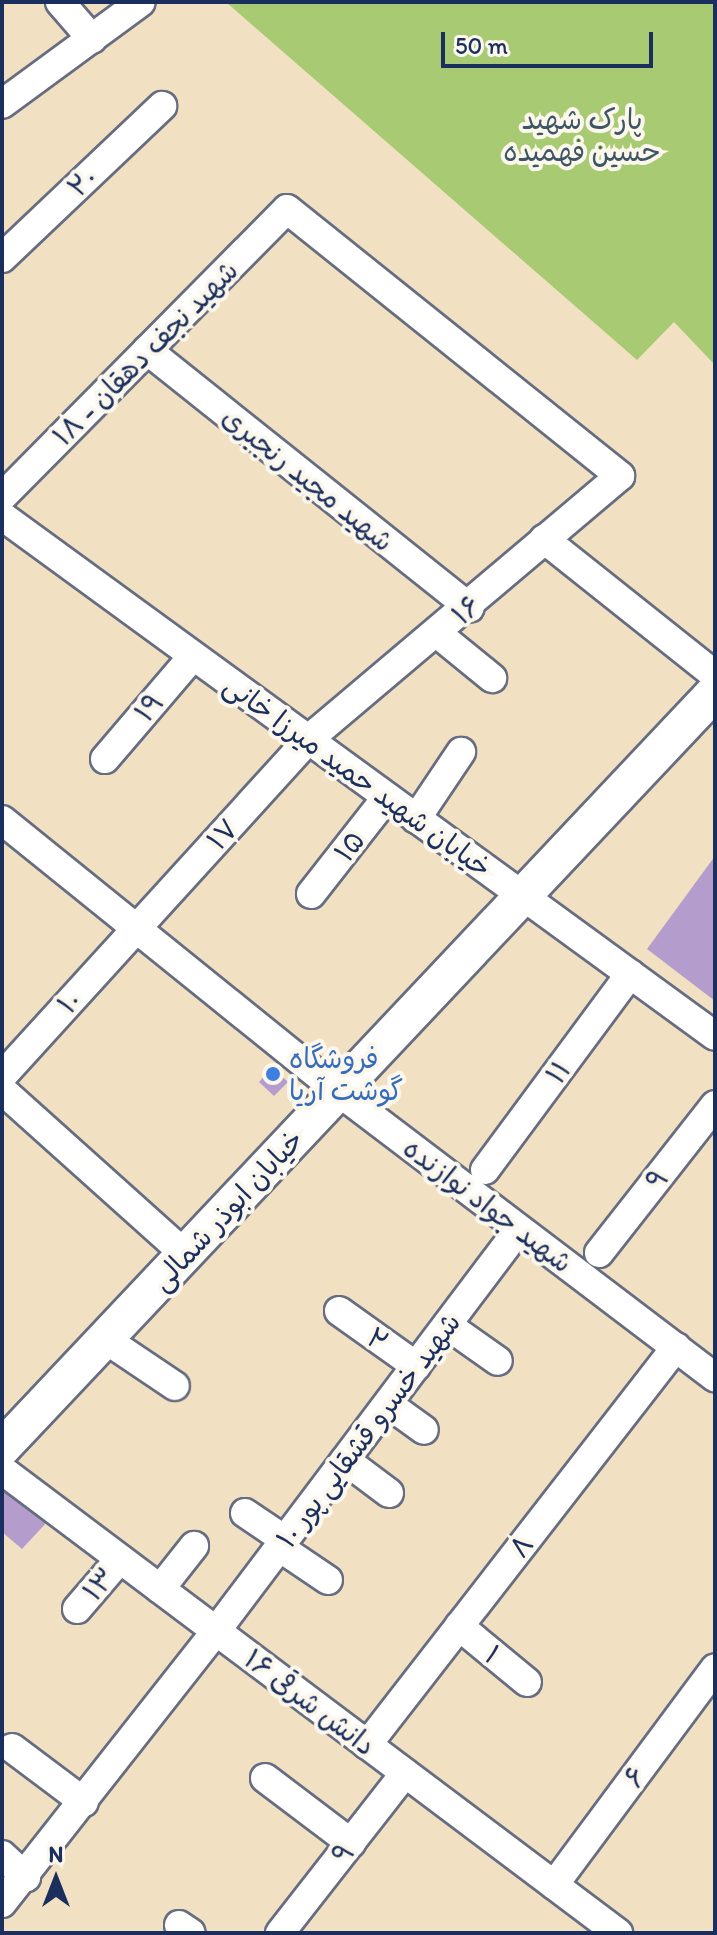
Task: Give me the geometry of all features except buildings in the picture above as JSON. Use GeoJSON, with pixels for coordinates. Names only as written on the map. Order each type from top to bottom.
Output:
{"type":"FeatureCollection","features":[{"type":"Feature","properties":{"kind":"street"},"geometry":{"type":"LineString","coordinates":[[60,2],[92,39]]}},
{"type":"Feature","properties":{"kind":"street"},"geometry":{"type":"LineString","coordinates":[[2,104],[141,2]]}},
{"type":"Feature","properties":{"kind":"street","name":"۲۰"},"geometry":{"type":"LineString","coordinates":[[2,258],[162,106]]}},
{"type":"Feature","properties":{"kind":"street","name":"شهید نجف دهقان - ۱۸"},"geometry":{"type":"LineString","coordinates":[[2,497],[287,209],[620,476]]}},
{"type":"Feature","properties":{"kind":"street","name":"شهید مجید رنجبری"},"geometry":{"type":"LineString","coordinates":[[147,350],[470,608]]}},
{"type":"Feature","properties":{"kind":"street","name":"۱۶"},"geometry":{"type":"LineString","coordinates":[[308,740],[470,608],[544,539],[620,476]]}},
{"type":"Feature","properties":{"kind":"street","name":"خیابان شهید حمید میرزا خانی"},"geometry":{"type":"LineString","coordinates":[[2,516],[715,1036]]}},
{"type":"Feature","properties":{"kind":"street"},"geometry":{"type":"LineString","coordinates":[[544,539],[715,675]]}},
{"type":"Feature","properties":{"kind":"street"},"geometry":{"type":"LineString","coordinates":[[438,634],[492,678]]}},
{"type":"Feature","properties":{"kind":"street","name":"۱۹"},"geometry":{"type":"LineString","coordinates":[[105,759],[193,656]]}},
{"type":"Feature","properties":{"kind":"street","name":"خیابان ابوذر شمالی"},"geometry":{"type":"LineString","coordinates":[[2,1448],[715,692]]}},
{"type":"Feature","properties":{"kind":"street","name":"۱۷"},"geometry":{"type":"LineString","coordinates":[[136,928],[308,740]]}},
{"type":"Feature","properties":{"kind":"street"},"geometry":{"type":"LineString","coordinates":[[416,819],[461,752]]}},
{"type":"Feature","properties":{"kind":"street","name":"۱۵"},"geometry":{"type":"LineString","coordinates":[[311,894],[387,797]]}},
{"type":"Feature","properties":{"kind":"street","name":"شهید جواد نوازنده"},"geometry":{"type":"LineString","coordinates":[[2,820],[339,1092],[715,1377]]}},
{"type":"Feature","properties":{"kind":"street","name":"۱۰"},"geometry":{"type":"LineString","coordinates":[[2,1076],[136,928]]}},
{"type":"Feature","properties":{"kind":"street","name":"۱۱"},"geometry":{"type":"LineString","coordinates":[[485,1170],[630,974]]}},
{"type":"Feature","properties":{"kind":"street"},"geometry":{"type":"LineString","coordinates":[[2,1090],[185,1254]]}},
{"type":"Feature","properties":{"kind":"street","name":"۹"},"geometry":{"type":"LineString","coordinates":[[599,1253],[715,1105]]}},
{"type":"Feature","properties":{"kind":"street","name":"شهید خسرو قشقایی پور ۱۰"},"geometry":{"type":"LineString","coordinates":[[2,1903],[26,1877],[216,1631],[519,1229]]}},
{"type":"Feature","properties":{"kind":"street","name":"۲"},"geometry":{"type":"LineString","coordinates":[[339,1311],[416,1366]]}},
{"type":"Feature","properties":{"kind":"street"},"geometry":{"type":"LineString","coordinates":[[447,1325],[498,1361]]}},
{"type":"Feature","properties":{"kind":"street"},"geometry":{"type":"LineString","coordinates":[[105,1339],[175,1386]]}},
{"type":"Feature","properties":{"kind":"street","name":"۸"},"geometry":{"type":"LineString","coordinates":[[367,1745],[676,1347]]}},
{"type":"Feature","properties":{"kind":"street"},"geometry":{"type":"LineString","coordinates":[[388,1404],[424,1430]]}},
{"type":"Feature","properties":{"kind":"street"},"geometry":{"type":"LineString","coordinates":[[345,1460],[389,1493]]}},
{"type":"Feature","properties":{"kind":"street","name":"دانش شرقی ۱۶"},"geometry":{"type":"LineString","coordinates":[[2,1470],[618,1933]]}},
{"type":"Feature","properties":{"kind":"street"},"geometry":{"type":"LineString","coordinates":[[245,1513],[328,1580]]}},
{"type":"Feature","properties":{"kind":"street"},"geometry":{"type":"LineString","coordinates":[[160,1589],[194,1546]]}},
{"type":"Feature","properties":{"kind":"street","name":"۱۳"},"geometry":{"type":"LineString","coordinates":[[77,1609],[120,1559]]}},
{"type":"Feature","properties":{"kind":"street","name":"۱"},"geometry":{"type":"LineString","coordinates":[[459,1626],[527,1682]]}},
{"type":"Feature","properties":{"kind":"street","name":"۶"},"geometry":{"type":"LineString","coordinates":[[554,1885],[715,1668]]}},
{"type":"Feature","properties":{"kind":"street"},"geometry":{"type":"LineString","coordinates":[[12,1748],[84,1802]]}},
{"type":"Feature","properties":{"kind":"street","name":"۹"},"geometry":{"type":"LineString","coordinates":[[280,1933],[405,1773]]}},
{"type":"Feature","properties":{"kind":"street"},"geometry":{"type":"LineString","coordinates":[[265,1778],[351,1843]]}},
{"type":"Feature","properties":{"kind":"street"},"geometry":{"type":"LineString","coordinates":[[2,1855],[26,1877]]}},
{"type":"Feature","properties":{"kind":"green space","name":"پارک شهید حسین فهمیده"},"geometry":{"type":"Polygon","coordinates":[[[226,2],[715,2],[715,365],[674,322],[637,360],[226,2]]]}},
{"type":"Feature","properties":{"kind":"place","name":"فروشگاه گوشت آریا"},"geometry":{"type":"Point","coordinates":[273,1074]}}]}
